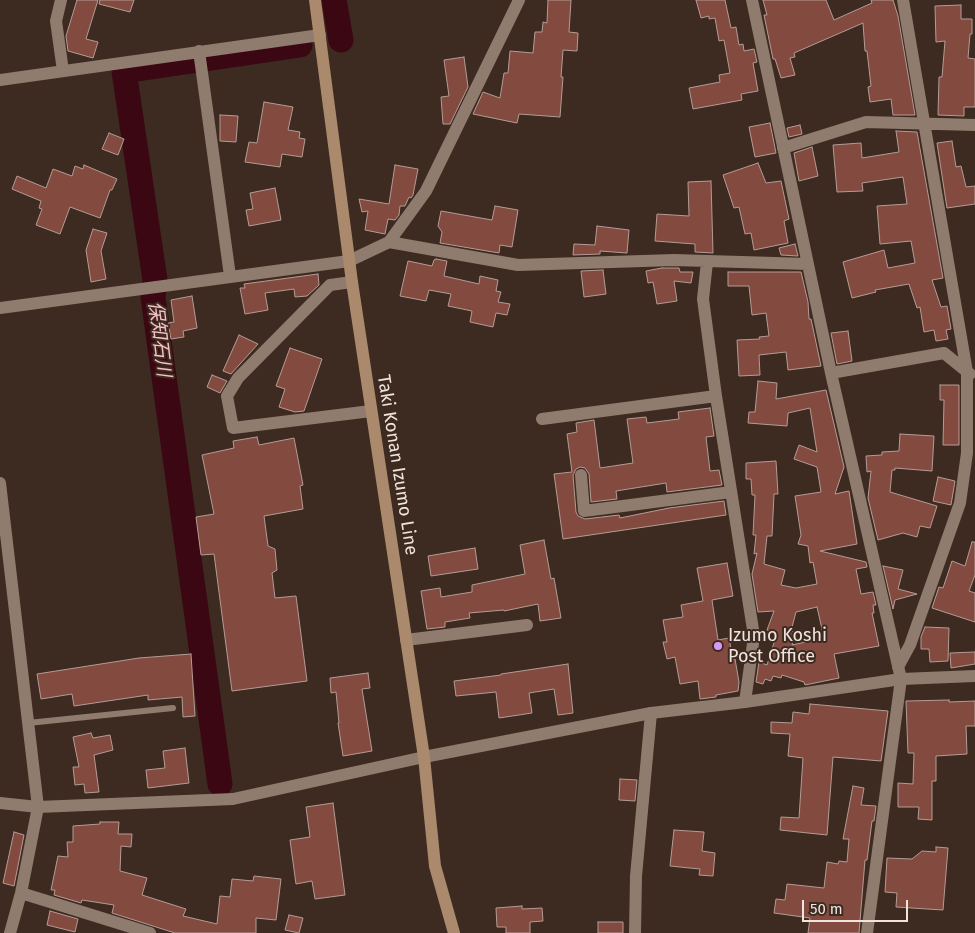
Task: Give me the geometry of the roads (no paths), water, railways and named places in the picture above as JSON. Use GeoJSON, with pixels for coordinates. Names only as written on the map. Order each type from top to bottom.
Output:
{"type":"FeatureCollection","features":[{"type":"Feature","properties":{"kind":"main road","name":"Taki Konan Izumo Line"},"geometry":{"type":"LineString","coordinates":[[315,0],[352,282],[424,757],[435,866],[454,933]]}},
{"type":"Feature","properties":{"kind":"street"},"geometry":{"type":"LineString","coordinates":[[61,0],[56,21],[63,71]]}},
{"type":"Feature","properties":{"kind":"street"},"geometry":{"type":"LineString","coordinates":[[0,308],[349,261],[389,242],[426,191],[519,0]]}},
{"type":"Feature","properties":{"kind":"street"},"geometry":{"type":"LineString","coordinates":[[752,0],[831,372],[899,673]]}},
{"type":"Feature","properties":{"kind":"street"},"geometry":{"type":"LineString","coordinates":[[867,933],[899,673],[960,504],[967,453],[971,374],[924,124],[903,0]]}},
{"type":"Feature","properties":{"kind":"street"},"geometry":{"type":"LineString","coordinates":[[0,80],[320,34]]}},
{"type":"Feature","properties":{"kind":"street"},"geometry":{"type":"LineString","coordinates":[[199,52],[230,276]]}},
{"type":"Feature","properties":{"kind":"street"},"geometry":{"type":"LineString","coordinates":[[783,148],[866,122],[975,124]]}},
{"type":"Feature","properties":{"kind":"street"},"geometry":{"type":"LineString","coordinates":[[389,242],[518,265],[674,260],[808,264]]}},
{"type":"Feature","properties":{"kind":"street"},"geometry":{"type":"LineString","coordinates":[[707,262],[703,299],[716,396],[754,636],[745,702]]}},
{"type":"Feature","properties":{"kind":"street"},"geometry":{"type":"LineString","coordinates":[[352,282],[330,285],[238,378],[227,396],[233,428],[371,411]]}},
{"type":"Feature","properties":{"kind":"street"},"geometry":{"type":"LineString","coordinates":[[831,372],[944,353],[971,374]]}},
{"type":"Feature","properties":{"kind":"street"},"geometry":{"type":"LineString","coordinates":[[542,419],[716,396]]}},
{"type":"Feature","properties":{"kind":"street"},"geometry":{"type":"LineString","coordinates":[[581,475],[584,511],[731,492]]}},
{"type":"Feature","properties":{"kind":"street"},"geometry":{"type":"LineString","coordinates":[[0,482],[38,807],[21,893],[10,933]]}},
{"type":"Feature","properties":{"kind":"street"},"geometry":{"type":"LineString","coordinates":[[406,640],[526,625]]}},
{"type":"Feature","properties":{"kind":"street"},"geometry":{"type":"LineString","coordinates":[[0,803],[38,807],[233,799],[424,757],[651,713],[745,702],[899,673],[975,676]]}},
{"type":"Feature","properties":{"kind":"street"},"geometry":{"type":"LineString","coordinates":[[635,933],[636,876],[651,713]]}},
{"type":"Feature","properties":{"kind":"street"},"geometry":{"type":"LineString","coordinates":[[21,893],[150,933]]}},
{"type":"Feature","properties":{"kind":"lane"},"geometry":{"type":"LineString","coordinates":[[28,723],[173,708]]}},
{"type":"Feature","properties":{"kind":"waterway","name":"保知石川"},"geometry":{"type":"LineString","coordinates":[[334,0],[341,40]]}},
{"type":"Feature","properties":{"kind":"waterway","name":"保知石川"},"geometry":{"type":"LineString","coordinates":[[220,784],[153,297],[155,280],[124,71],[300,45]]}},
{"type":"Feature","properties":{"kind":"place","name":"Izumo Koshi Post Office"},"geometry":{"type":"Point","coordinates":[718,646]}}]}
